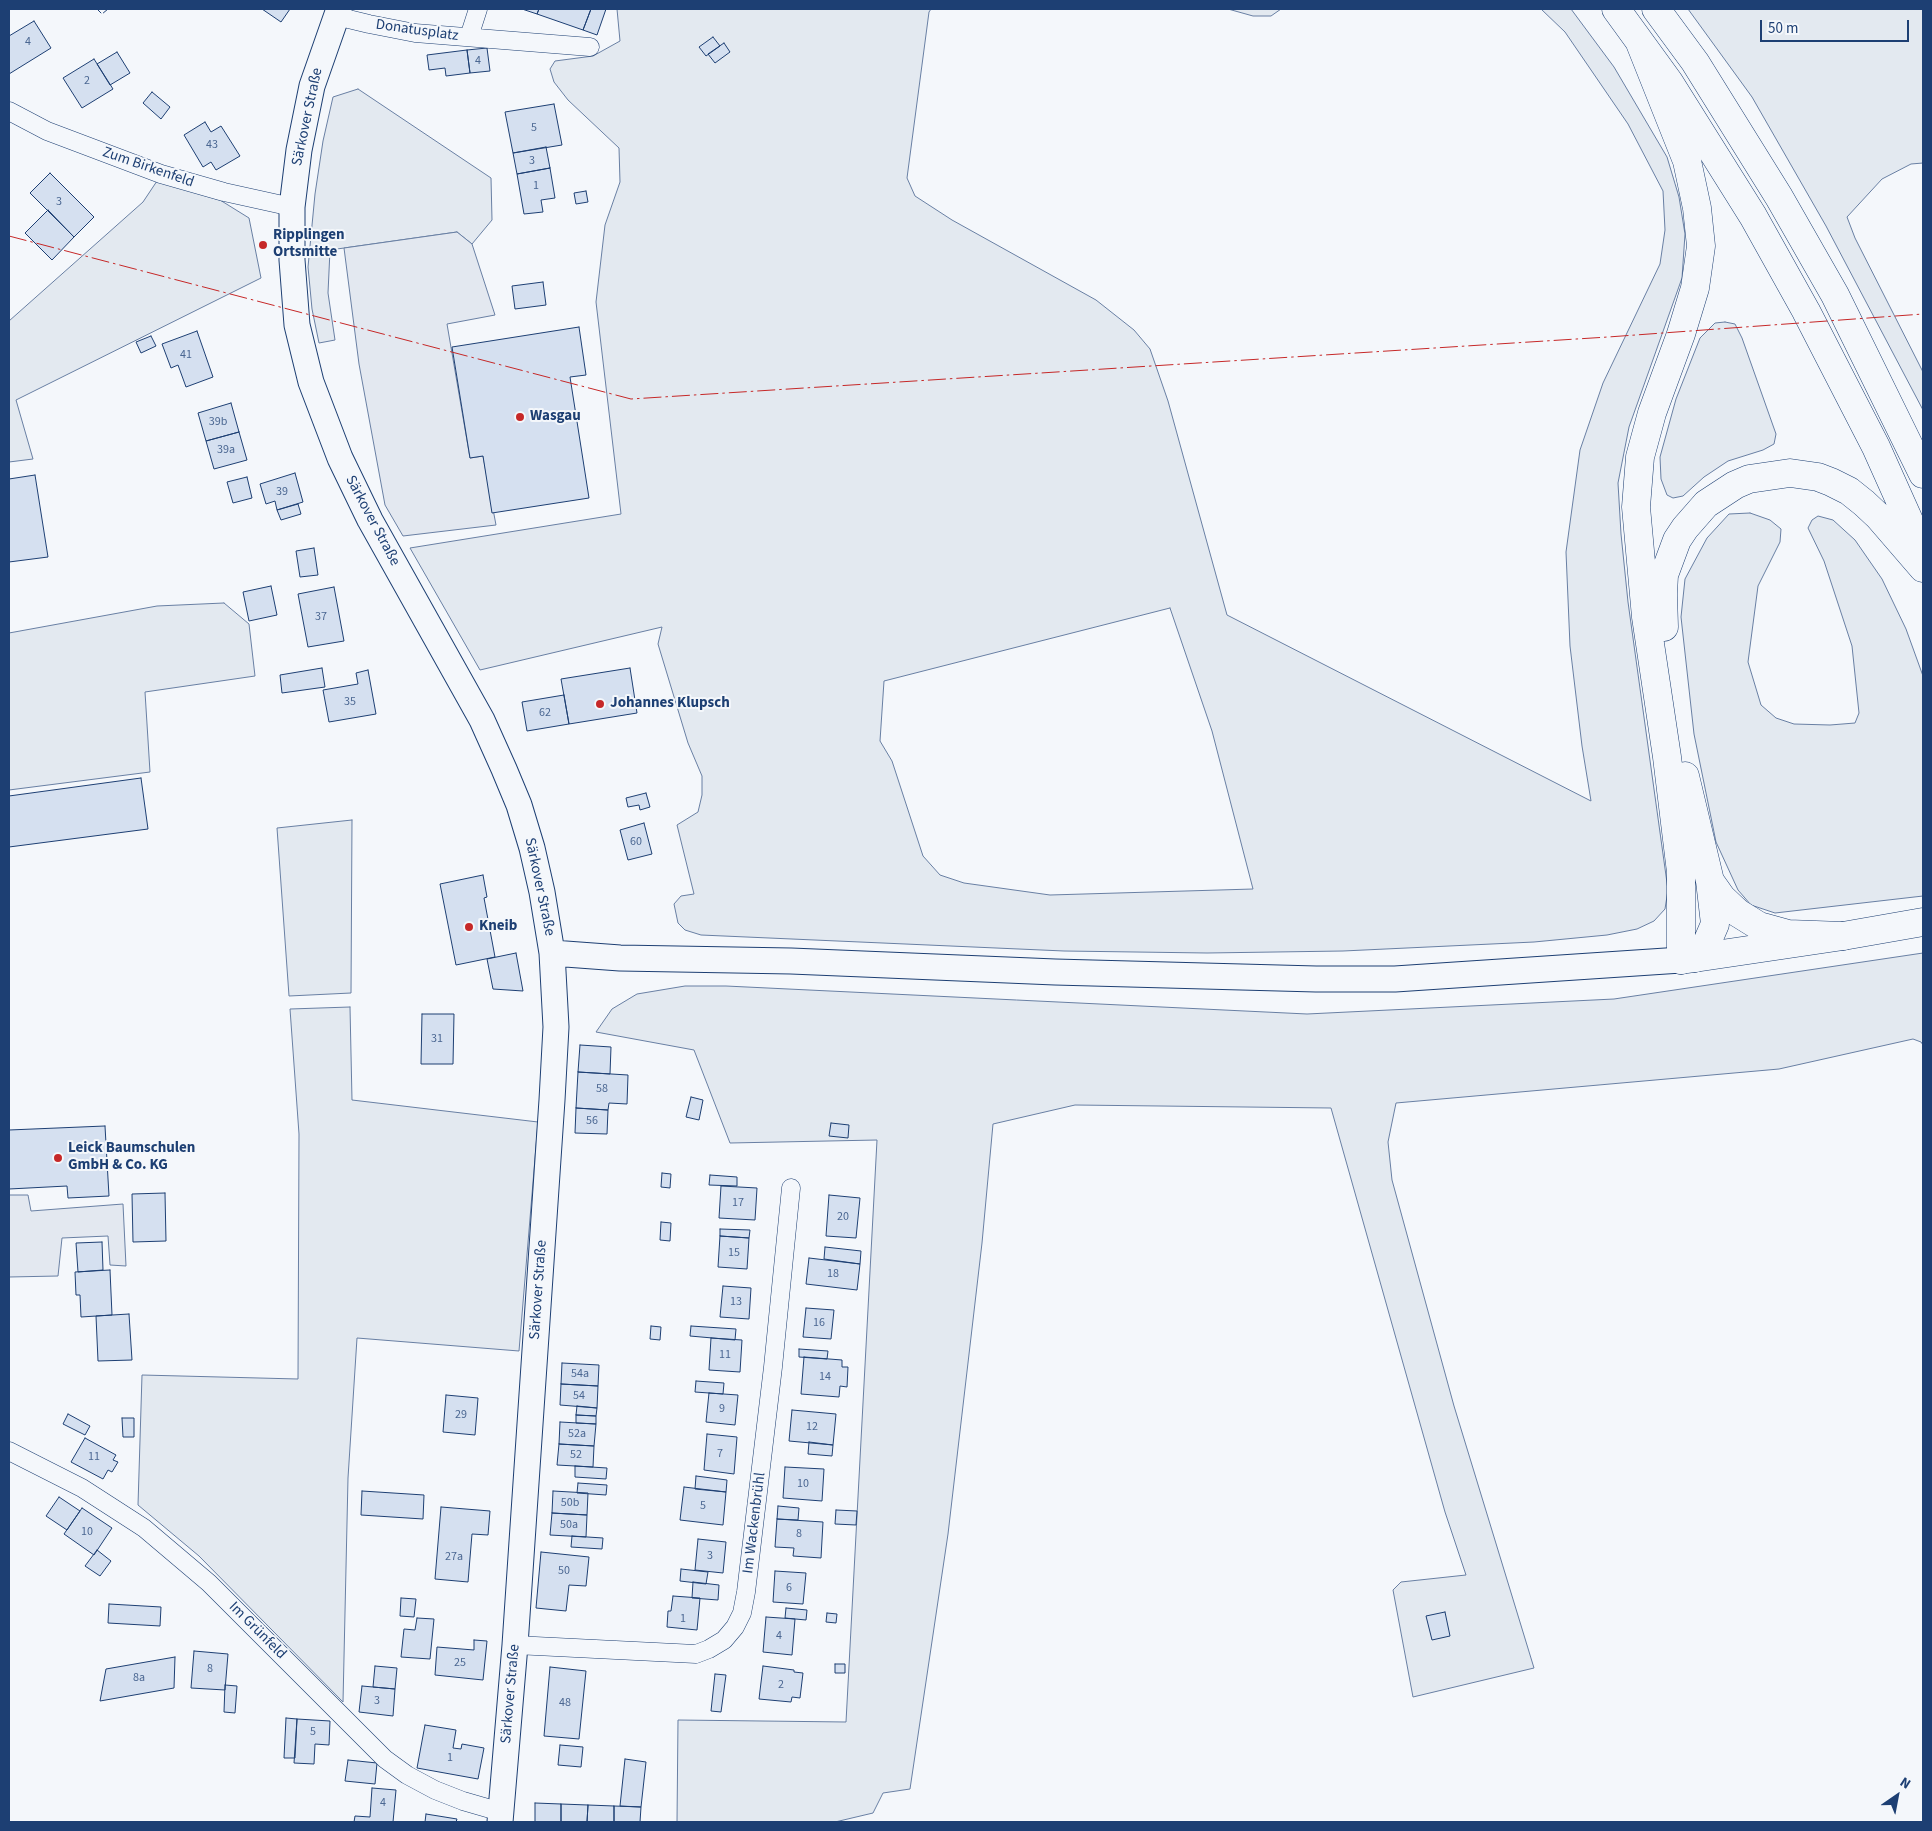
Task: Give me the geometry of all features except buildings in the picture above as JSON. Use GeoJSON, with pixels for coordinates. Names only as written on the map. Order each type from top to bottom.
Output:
{"type":"FeatureCollection","features":[{"type":"Feature","properties":{"kind":"main road"},"geometry":{"type":"LineString","coordinates":[[1616,9],[1669,82],[1753,216],[1806,310],[1876,447],[1923,552]]}},
{"type":"Feature","properties":{"kind":"main road"},"geometry":{"type":"LineString","coordinates":[[1656,9],[1694,62],[1784,205],[1836,295],[1923,474]]}},
{"type":"Feature","properties":{"kind":"main road","name":"Särkover Straße"},"geometry":{"type":"LineString","coordinates":[[338,12],[312,86],[299,150],[292,207],[292,260],[297,325],[311,382],[340,458],[370,520],[482,720],[519,805],[532,848],[542,892],[552,953],[556,1027],[515,1645],[500,1817]]}},
{"type":"Feature","properties":{"kind":"main road"},"geometry":{"type":"LineString","coordinates":[[1640,42],[1686,161],[1698,208],[1701,246],[1695,288],[1681,334],[1652,413],[1640,457],[1636,508],[1646,617],[1667,757],[1688,959]]}},
{"type":"Feature","properties":{"kind":"main road"},"geometry":{"type":"LineString","coordinates":[[1688,959],[1706,945],[1715,924],[1710,881],[1682,758],[1663,618],[1664,575],[1677,540],[1706,504],[1735,485],[1749,479],[1790,473],[1831,482],[1849,491],[1879,517],[1923,568]]}},
{"type":"Feature","properties":{"kind":"main road"},"geometry":{"type":"LineString","coordinates":[[1710,881],[1722,898],[1738,913],[1759,926],[1788,934],[1843,936]]}},
{"type":"Feature","properties":{"kind":"main road"},"geometry":{"type":"LineString","coordinates":[[552,953],[620,958],[791,961],[1055,972],[1316,979],[1395,979],[1688,959],[1923,922]]}},
{"type":"Feature","properties":{"kind":"street","name":"Donatusplatz"},"geometry":{"type":"LineString","coordinates":[[468,38],[478,9]]}},
{"type":"Feature","properties":{"kind":"street","name":"Donatusplatz"},"geometry":{"type":"LineString","coordinates":[[338,12],[369,24],[415,33],[590,47]]}},
{"type":"Feature","properties":{"kind":"street","name":"Zum Birkenfeld"},"geometry":{"type":"LineString","coordinates":[[9,111],[47,131],[161,174],[224,192],[292,207]]}},
{"type":"Feature","properties":{"kind":"street","name":"Im Wackenbrühl"},"geometry":{"type":"LineString","coordinates":[[515,1645],[696,1654],[724,1640],[735,1628],[742,1613],[746,1592],[773,1367],[791,1188]]}},
{"type":"Feature","properties":{"kind":"street","name":"Im Grünfeld"},"geometry":{"type":"LineString","coordinates":[[9,1451],[82,1488],[144,1528],[209,1583],[385,1759],[407,1775],[435,1790],[500,1817]]}},
{"type":"Feature","properties":{"kind":"shaded area"},"geometry":{"type":"Polygon","coordinates":[[[617,9],[931,9],[929,12],[907,178],[915,196],[952,220],[1096,300],[1134,330],[1150,349],[1168,401],[1227,615],[1591,801],[1582,746],[1570,646],[1566,552],[1580,450],[1603,383],[1660,264],[1665,230],[1663,191],[1628,124],[1565,32],[1541,9],[1571,9],[1614,67],[1667,157],[1679,197],[1685,234],[1682,278],[1629,427],[1618,483],[1628,602],[1668,890],[1665,909],[1654,921],[1637,929],[1607,935],[1534,942],[1343,951],[1207,953],[1064,951],[701,935],[685,930],[678,923],[674,904],[681,896],[694,894],[677,825],[698,812],[702,795],[702,776],[688,743],[658,644],[662,627],[480,670],[410,548],[621,514],[596,302],[605,225],[620,182],[619,148],[568,100],[554,82],[550,69],[555,61],[593,56],[620,41],[617,9]],[[1170,608],[884,681],[880,741],[892,761],[923,856],[940,875],[964,883],[1050,895],[1253,889],[1212,731],[1170,608]]]}},
{"type":"Feature","properties":{"kind":"shaded area"},"geometry":{"type":"Polygon","coordinates":[[[1228,9],[1281,9],[1271,16],[1253,16],[1228,9]]]}},
{"type":"Feature","properties":{"kind":"shaded area"},"geometry":{"type":"Polygon","coordinates":[[[1688,9],[1923,9],[1923,163],[1911,164],[1882,179],[1847,217],[1855,238],[1923,372],[1923,410],[1826,226],[1752,97],[1688,9]]]}},
{"type":"Feature","properties":{"kind":"shaded area"},"geometry":{"type":"Polygon","coordinates":[[[358,89],[491,178],[492,220],[472,244],[457,232],[330,250],[328,293],[335,340],[319,343],[312,309],[308,267],[315,194],[323,141],[333,97],[358,89]]]}},
{"type":"Feature","properties":{"kind":"shaded area"},"geometry":{"type":"Polygon","coordinates":[[[157,181],[220,200],[249,218],[261,278],[16,400],[33,459],[9,462],[9,321],[143,202],[157,181]]]}},
{"type":"Feature","properties":{"kind":"shaded area"},"geometry":{"type":"Polygon","coordinates":[[[457,232],[472,244],[495,315],[447,324],[470,458],[483,456],[496,525],[403,536],[385,505],[359,364],[344,248],[457,232]]]}},
{"type":"Feature","properties":{"kind":"shaded area"},"geometry":{"type":"Polygon","coordinates":[[[1715,323],[1735,324],[1742,338],[1776,434],[1774,444],[1763,450],[1728,461],[1704,477],[1683,496],[1673,498],[1667,495],[1661,479],[1660,457],[1676,399],[1700,338],[1715,323]]]}},
{"type":"Feature","properties":{"kind":"shaded area"},"geometry":{"type":"Polygon","coordinates":[[[1750,513],[1770,520],[1781,529],[1780,542],[1758,586],[1748,662],[1761,705],[1776,718],[1794,724],[1830,725],[1855,723],[1859,713],[1852,646],[1824,561],[1808,528],[1812,520],[1818,516],[1833,520],[1855,540],[1882,579],[1906,629],[1923,676],[1923,896],[1775,913],[1751,905],[1738,890],[1716,842],[1694,734],[1681,617],[1685,579],[1707,538],[1729,514],[1750,513]]]}},
{"type":"Feature","properties":{"kind":"shaded area"},"geometry":{"type":"Polygon","coordinates":[[[224,603],[249,624],[255,676],[145,692],[150,772],[9,790],[9,633],[157,606],[224,603]]]}},
{"type":"Feature","properties":{"kind":"shaded area"},"geometry":{"type":"Polygon","coordinates":[[[352,820],[351,993],[289,996],[277,828],[352,820]]]}},
{"type":"Feature","properties":{"kind":"shaded area"},"geometry":{"type":"Polygon","coordinates":[[[1923,953],[1923,1045],[1921,1042],[1913,1039],[1779,1069],[1396,1103],[1388,1142],[1392,1180],[1454,1406],[1534,1668],[1413,1697],[1393,1590],[1401,1582],[1466,1575],[1445,1512],[1331,1108],[1075,1105],[993,1124],[982,1243],[948,1534],[910,1789],[883,1793],[873,1813],[835,1822],[677,1822],[678,1720],[846,1722],[877,1140],[730,1143],[694,1050],[596,1032],[612,1009],[637,994],[685,986],[726,986],[1307,1014],[1614,999],[1923,953]]]}},
{"type":"Feature","properties":{"kind":"shaded area"},"geometry":{"type":"Polygon","coordinates":[[[350,1007],[352,1100],[538,1122],[519,1351],[357,1338],[348,1478],[343,1702],[199,1556],[138,1505],[142,1375],[298,1379],[299,1134],[290,1009],[350,1007]]]}},
{"type":"Feature","properties":{"kind":"shaded area"},"geometry":{"type":"Polygon","coordinates":[[[9,1195],[28,1195],[31,1211],[123,1204],[126,1266],[110,1265],[108,1236],[62,1238],[58,1276],[9,1277],[9,1195]]]}},
{"type":"Feature","properties":{"kind":"fence"},"geometry":{"type":"LineString","coordinates":[[97,9],[102,14],[108,9]]}},
{"type":"Feature","properties":{"kind":"power"},"geometry":{"type":"LineString","coordinates":[[9,236],[631,399],[1608,337],[1923,314]]}},
{"type":"Feature","properties":{"kind":"place","name":"Ripplingen Ortsmitte"},"geometry":{"type":"Point","coordinates":[263,245]}},
{"type":"Feature","properties":{"kind":"place","name":"Wasgau"},"geometry":{"type":"Point","coordinates":[520,417]}},
{"type":"Feature","properties":{"kind":"place","name":"Johannes Klupsch"},"geometry":{"type":"Point","coordinates":[600,704]}},
{"type":"Feature","properties":{"kind":"place","name":"Kneib"},"geometry":{"type":"Point","coordinates":[469,927]}},
{"type":"Feature","properties":{"kind":"place","name":"Leick Baumschulen GmbH & Co. KG"},"geometry":{"type":"Point","coordinates":[58,1158]}}]}
